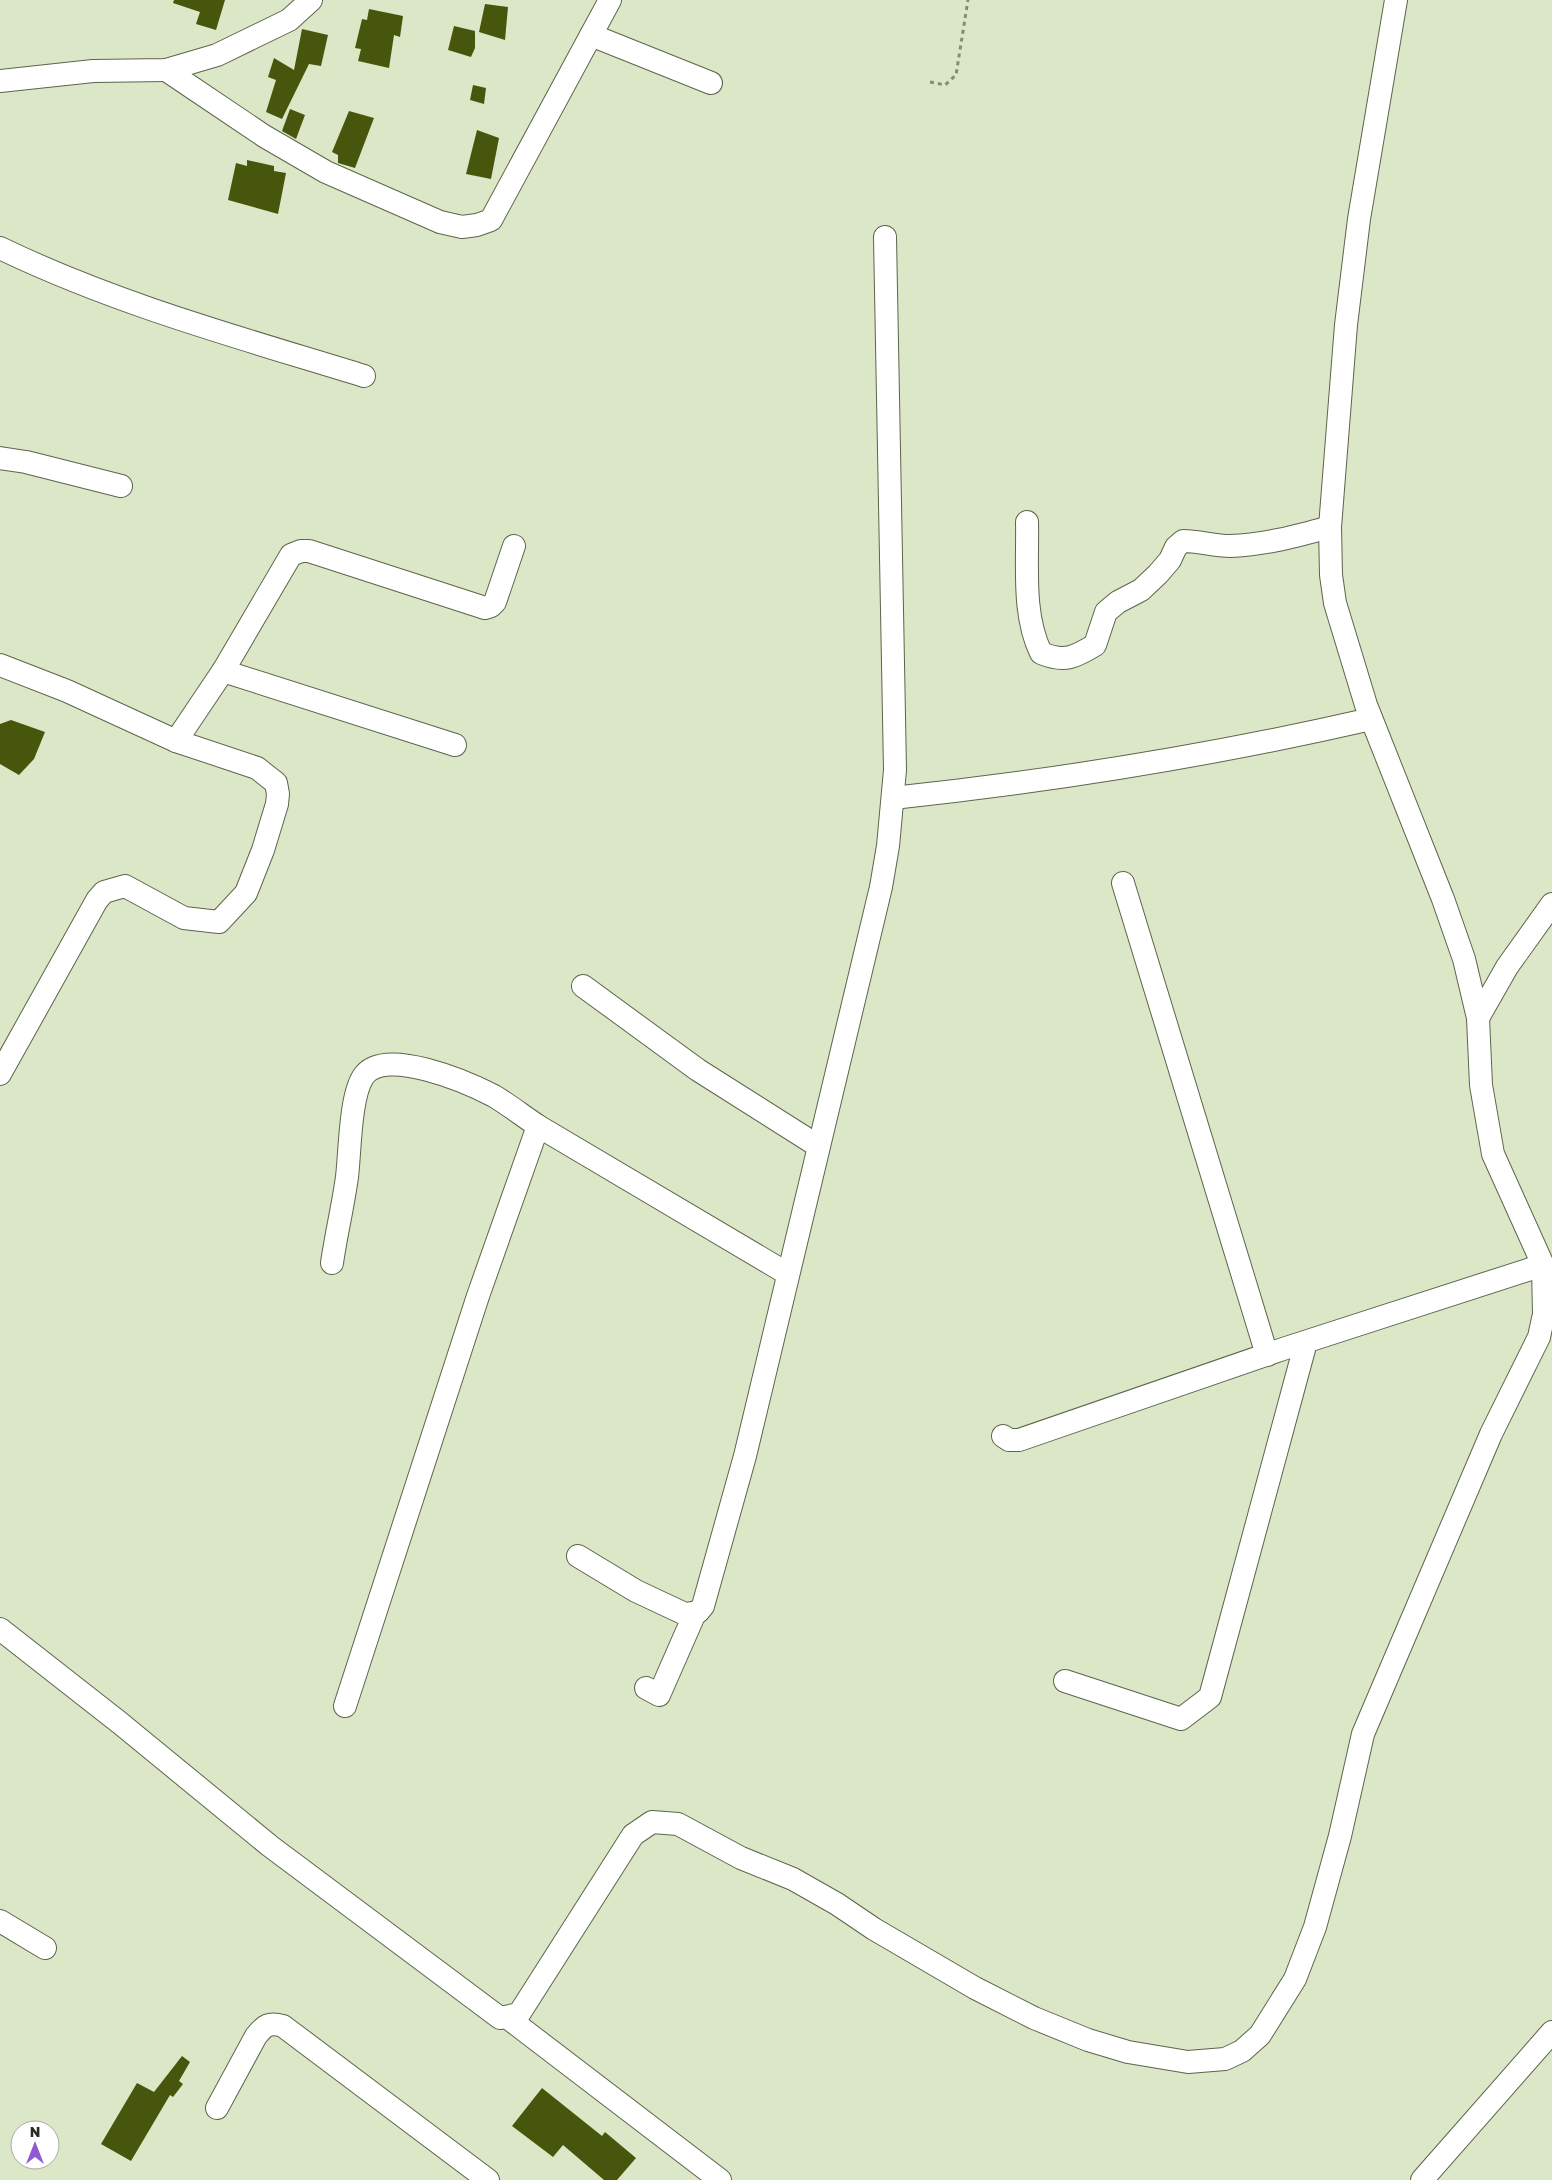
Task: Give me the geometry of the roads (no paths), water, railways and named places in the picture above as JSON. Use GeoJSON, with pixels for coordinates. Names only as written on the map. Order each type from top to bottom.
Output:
{"type":"FeatureCollection","features":[{"type":"Feature","properties":{"kind":"street"},"geometry":{"type":"LineString","coordinates":[[0,81],[93,71],[166,70],[217,55],[289,20],[311,0]]}},
{"type":"Feature","properties":{"kind":"street"},"geometry":{"type":"LineString","coordinates":[[166,70],[264,136],[326,172],[440,222],[462,227],[477,225],[491,220],[610,0]]}},
{"type":"Feature","properties":{"kind":"street"},"geometry":{"type":"LineString","coordinates":[[0,1629],[120,1723],[277,1852],[500,2018],[508,2018],[519,2014],[634,1835],[652,1822],[678,1824],[741,1858],[793,1880],[837,1904],[874,1929],[975,1988],[1034,2018],[1088,2040],[1128,2052],[1188,2062],[1225,2059],[1246,2048],[1260,2035],[1295,1979],[1315,1927],[1363,1734],[1491,1434],[1539,1337],[1544,1314],[1544,1265],[1493,1154],[1480,1085],[1478,1018],[1464,959],[1444,899],[1371,719],[1335,603],[1329,548],[1346,325],[1359,219],[1396,0]]}},
{"type":"Feature","properties":{"kind":"street"},"geometry":{"type":"LineString","coordinates":[[591,34],[711,83]]}},
{"type":"Feature","properties":{"kind":"street"},"geometry":{"type":"LineString","coordinates":[[578,1556],[636,1591],[685,1614],[701,1610],[743,1465],[881,887],[893,798],[894,770],[892,557],[885,237]]}},
{"type":"Feature","properties":{"kind":"street"},"geometry":{"type":"LineString","coordinates":[[0,248],[51,273],[142,306],[364,376]]}},
{"type":"Feature","properties":{"kind":"street"},"geometry":{"type":"LineString","coordinates":[[0,458],[26,462],[121,486]]}},
{"type":"Feature","properties":{"kind":"street"},"geometry":{"type":"LineString","coordinates":[[1027,522],[1030,622],[1035,640],[1042,653],[1052,658],[1069,659],[1096,645],[1106,612],[1118,602],[1141,590],[1170,560],[1176,547],[1183,541],[1197,541],[1227,546],[1256,544],[1330,527]]}},
{"type":"Feature","properties":{"kind":"street"},"geometry":{"type":"LineString","coordinates":[[176,741],[223,671],[291,555],[301,551],[309,551],[485,608],[495,602],[514,546]]}},
{"type":"Feature","properties":{"kind":"street"},"geometry":{"type":"LineString","coordinates":[[0,665],[67,691],[176,741],[257,768],[276,783],[278,794],[277,804],[263,850],[246,893],[219,922],[184,918],[126,886],[104,892],[97,900],[0,1074]]}},
{"type":"Feature","properties":{"kind":"street"},"geometry":{"type":"LineString","coordinates":[[223,671],[454,745]]}},
{"type":"Feature","properties":{"kind":"street"},"geometry":{"type":"LineString","coordinates":[[893,798],[992,787],[1093,772],[1300,735],[1371,719]]}},
{"type":"Feature","properties":{"kind":"street"},"geometry":{"type":"LineString","coordinates":[[1123,884],[1267,1355]]}},
{"type":"Feature","properties":{"kind":"street"},"geometry":{"type":"LineString","coordinates":[[1478,1018],[1507,967],[1552,904]]}},
{"type":"Feature","properties":{"kind":"street"},"geometry":{"type":"LineString","coordinates":[[583,986],[698,1070],[818,1146]]}},
{"type":"Feature","properties":{"kind":"street"},"geometry":{"type":"LineString","coordinates":[[332,1263],[347,1178],[354,1104],[363,1077],[369,1070],[391,1064],[407,1065],[454,1078],[494,1096],[538,1126],[788,1274]]}},
{"type":"Feature","properties":{"kind":"street"},"geometry":{"type":"LineString","coordinates":[[345,1706],[478,1296],[538,1126]]}},
{"type":"Feature","properties":{"kind":"street"},"geometry":{"type":"LineString","coordinates":[[1002,1436],[1009,1440],[1019,1440],[1306,1342],[1544,1265]]}},
{"type":"Feature","properties":{"kind":"street"},"geometry":{"type":"LineString","coordinates":[[1065,1681],[1181,1720],[1210,1697],[1306,1342]]}},
{"type":"Feature","properties":{"kind":"street"},"geometry":{"type":"LineString","coordinates":[[646,1688],[659,1695],[695,1613]]}},
{"type":"Feature","properties":{"kind":"street"},"geometry":{"type":"LineString","coordinates":[[0,1921],[45,1948]]}},
{"type":"Feature","properties":{"kind":"street"},"geometry":{"type":"LineString","coordinates":[[508,2018],[720,2180]]}},
{"type":"Feature","properties":{"kind":"street"},"geometry":{"type":"LineString","coordinates":[[218,2108],[256,2036],[264,2026],[272,2023],[283,2026],[488,2180]]}},
{"type":"Feature","properties":{"kind":"street"},"geometry":{"type":"LineString","coordinates":[[1422,2180],[1552,2032]]}}]}
